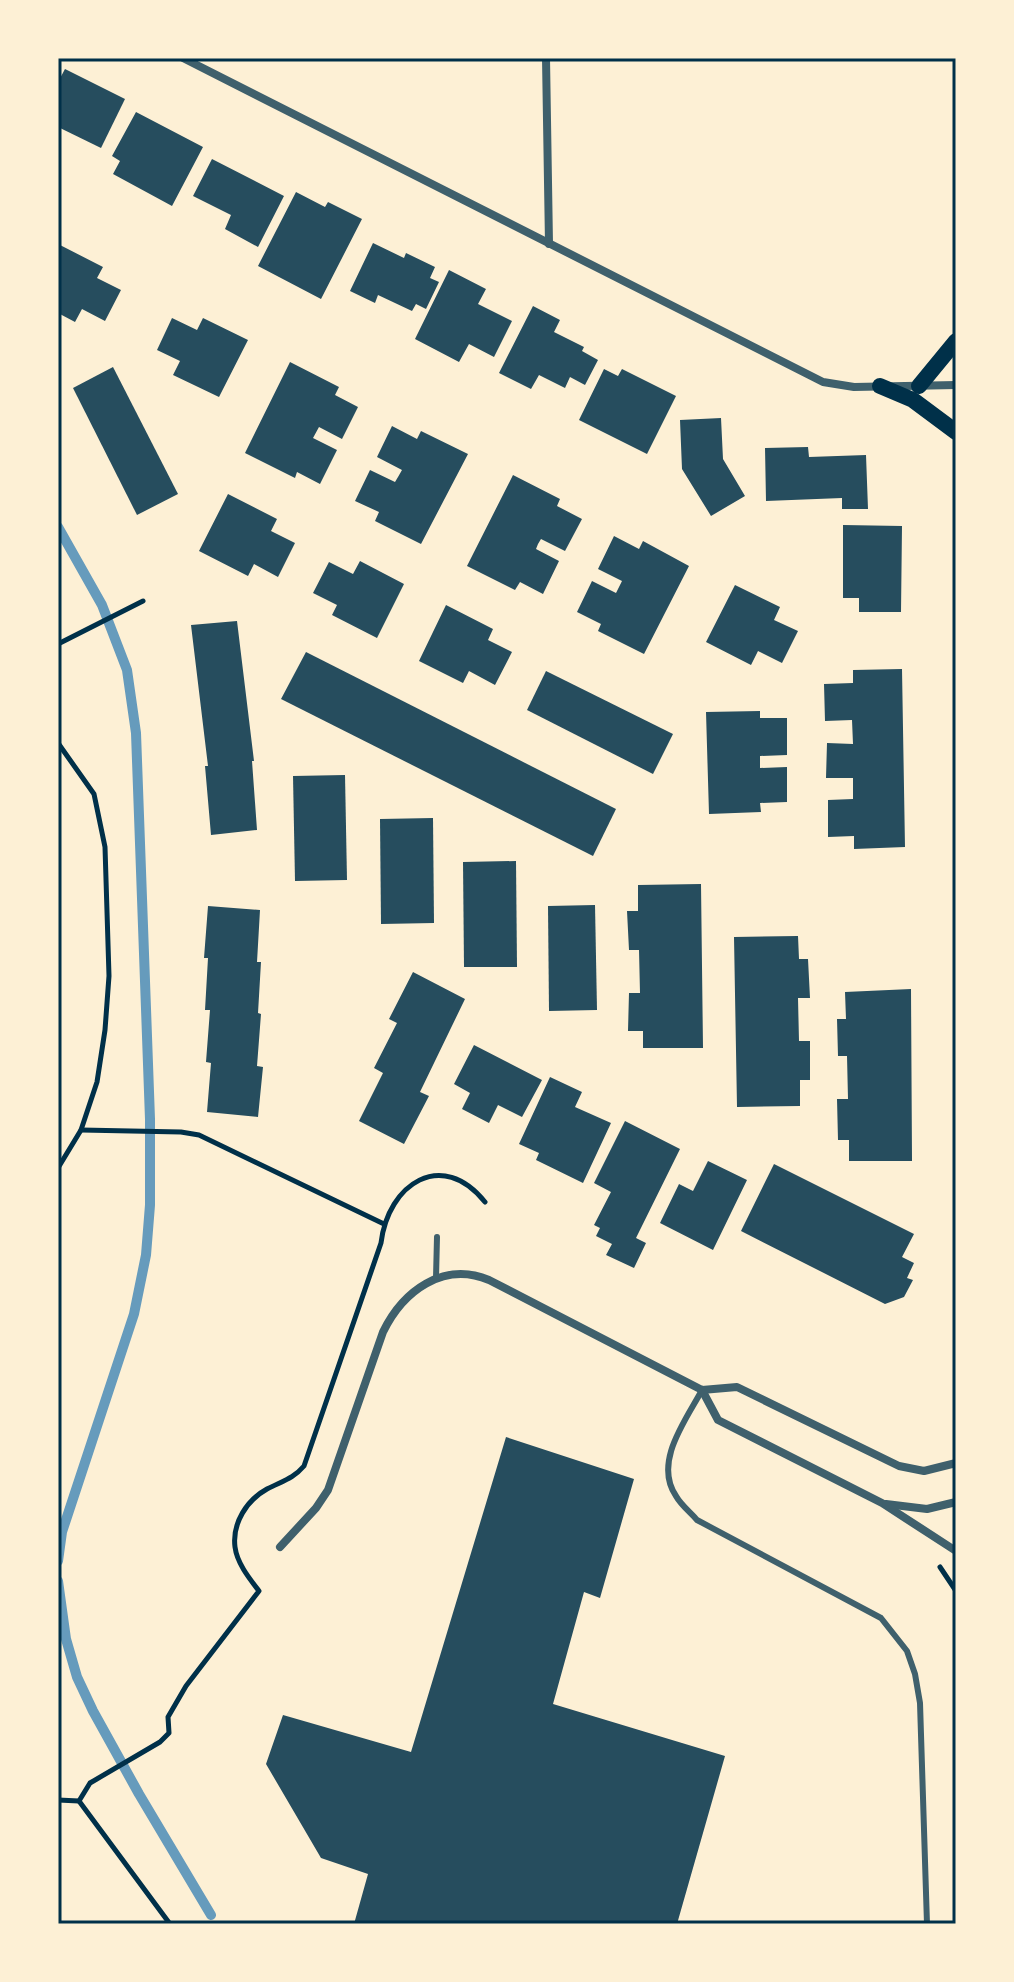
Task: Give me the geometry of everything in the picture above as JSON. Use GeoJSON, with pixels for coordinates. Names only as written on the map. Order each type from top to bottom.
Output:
{"type":"FeatureCollection","features":[{"type":"Feature","properties":{"kind":"main road"},"geometry":{"type":"LineString","coordinates":[[919,386],[956,341]]}},
{"type":"Feature","properties":{"kind":"main road"},"geometry":{"type":"LineString","coordinates":[[880,386],[913,400],[956,432]]}},
{"type":"Feature","properties":{"kind":"street"},"geometry":{"type":"LineString","coordinates":[[183,58],[823,382],[854,387],[956,385]]}},
{"type":"Feature","properties":{"kind":"street"},"geometry":{"type":"LineString","coordinates":[[546,58],[549,244]]}},
{"type":"Feature","properties":{"kind":"street"},"geometry":{"type":"LineString","coordinates":[[280,1547],[316,1508],[328,1490],[388,1321],[408,1295],[436,1278],[469,1273],[489,1280],[702,1390],[737,1387],[888,1462],[914,1471],[936,1470],[956,1463]]}},
{"type":"Feature","properties":{"kind":"street"},"geometry":{"type":"LineString","coordinates":[[702,1390],[718,1420],[882,1503],[956,1551]]}},
{"type":"Feature","properties":{"kind":"street"},"geometry":{"type":"LineString","coordinates":[[882,1503],[927,1509],[956,1502]]}},
{"type":"Feature","properties":{"kind":"lane"},"geometry":{"type":"LineString","coordinates":[[436,1278],[437,1237]]}},
{"type":"Feature","properties":{"kind":"lane"},"geometry":{"type":"LineString","coordinates":[[702,1390],[669,1455],[667,1475],[675,1495],[697,1520],[873,1612],[895,1633],[907,1651],[920,1703],[927,1924]]}},
{"type":"Feature","properties":{"kind":"path"},"geometry":{"type":"LineString","coordinates":[[58,644],[143,601]]}},
{"type":"Feature","properties":{"kind":"path"},"geometry":{"type":"LineString","coordinates":[[58,743],[94,794],[105,847],[109,976],[97,1082],[81,1130],[58,1168]]}},
{"type":"Feature","properties":{"kind":"path"},"geometry":{"type":"LineString","coordinates":[[81,1130],[199,1135],[384,1224]]}},
{"type":"Feature","properties":{"kind":"path"},"geometry":{"type":"LineString","coordinates":[[79,1801],[90,1783],[160,1742],[169,1733],[168,1717],[186,1686],[259,1591],[241,1566],[234,1545],[238,1524],[247,1503],[267,1489],[294,1478],[304,1466],[381,1243],[384,1224],[405,1188],[420,1180],[454,1179],[472,1188],[485,1202]]}},
{"type":"Feature","properties":{"kind":"path"},"geometry":{"type":"LineString","coordinates":[[939,1566],[956,1591]]}},
{"type":"Feature","properties":{"kind":"path"},"geometry":{"type":"LineString","coordinates":[[58,1800],[79,1801]]}},
{"type":"Feature","properties":{"kind":"path"},"geometry":{"type":"LineString","coordinates":[[79,1801],[170,1924]]}},
{"type":"Feature","properties":{"kind":"building"},"geometry":{"type":"Polygon","coordinates":[[[65,69],[125,99],[101,148],[58,127],[58,82],[65,69]]]}},
{"type":"Feature","properties":{"kind":"building"},"geometry":{"type":"Polygon","coordinates":[[[136,112],[203,147],[172,206],[113,174],[120,161],[112,156],[136,112]]]}},
{"type":"Feature","properties":{"kind":"building"},"geometry":{"type":"Polygon","coordinates":[[[212,159],[284,196],[258,247],[225,229],[231,215],[193,196],[212,159]]]}},
{"type":"Feature","properties":{"kind":"building"},"geometry":{"type":"Polygon","coordinates":[[[296,192],[325,207],[328,202],[362,219],[321,299],[258,266],[296,192]]]}},
{"type":"Feature","properties":{"kind":"building"},"geometry":{"type":"Polygon","coordinates":[[[373,243],[404,258],[406,253],[435,267],[430,278],[439,282],[426,309],[416,304],[412,311],[378,295],[375,303],[350,291],[373,243]]]}},
{"type":"Feature","properties":{"kind":"building"},"geometry":{"type":"Polygon","coordinates":[[[60,245],[103,267],[97,278],[121,290],[105,321],[82,309],[75,322],[58,313],[60,245]]]}},
{"type":"Feature","properties":{"kind":"building"},"geometry":{"type":"Polygon","coordinates":[[[449,270],[486,289],[478,304],[512,321],[494,357],[469,344],[459,362],[415,339],[449,270]]]}},
{"type":"Feature","properties":{"kind":"building"},"geometry":{"type":"Polygon","coordinates":[[[533,306],[560,320],[554,332],[584,347],[582,351],[598,360],[585,385],[570,377],[565,388],[539,375],[531,389],[499,373],[533,306]]]}},
{"type":"Feature","properties":{"kind":"building"},"geometry":{"type":"Polygon","coordinates":[[[172,318],[197,330],[203,318],[248,340],[219,397],[173,375],[180,361],[157,350],[172,318]]]}},
{"type":"Feature","properties":{"kind":"building"},"geometry":{"type":"Polygon","coordinates":[[[290,362],[339,387],[335,395],[358,407],[342,439],[319,427],[313,438],[337,450],[320,484],[297,472],[295,478],[245,453],[290,362]]]}},
{"type":"Feature","properties":{"kind":"building"},"geometry":{"type":"Polygon","coordinates":[[[113,367],[178,494],[137,515],[73,388],[113,367]]]}},
{"type":"Feature","properties":{"kind":"building"},"geometry":{"type":"Polygon","coordinates":[[[604,369],[618,376],[622,369],[676,396],[647,454],[579,420],[604,369]]]}},
{"type":"Feature","properties":{"kind":"building"},"geometry":{"type":"Polygon","coordinates":[[[721,418],[723,459],[745,496],[711,516],[682,469],[680,420],[721,418]]]}},
{"type":"Feature","properties":{"kind":"building"},"geometry":{"type":"Polygon","coordinates":[[[392,426],[417,439],[421,431],[468,454],[421,544],[375,521],[379,512],[355,501],[370,470],[395,482],[402,470],[377,457],[392,426]]]}},
{"type":"Feature","properties":{"kind":"building"},"geometry":{"type":"Polygon","coordinates":[[[808,447],[809,457],[866,455],[868,509],[842,509],[842,498],[766,501],[765,448],[808,447]]]}},
{"type":"Feature","properties":{"kind":"building"},"geometry":{"type":"Polygon","coordinates":[[[513,475],[560,499],[557,506],[582,519],[565,551],[541,539],[538,544],[536,549],[559,561],[543,594],[520,582],[515,590],[467,566],[513,475]]]}},
{"type":"Feature","properties":{"kind":"building"},"geometry":{"type":"Polygon","coordinates":[[[228,494],[277,519],[271,531],[295,543],[278,577],[254,564],[248,576],[199,551],[228,494]]]}},
{"type":"Feature","properties":{"kind":"building"},"geometry":{"type":"Polygon","coordinates":[[[843,525],[902,526],[901,612],[859,612],[859,598],[843,598],[843,525]]]}},
{"type":"Feature","properties":{"kind":"building"},"geometry":{"type":"Polygon","coordinates":[[[614,536],[639,549],[643,541],[689,566],[644,654],[598,631],[601,624],[577,612],[592,581],[616,593],[622,581],[598,569],[614,536]]]}},
{"type":"Feature","properties":{"kind":"building"},"geometry":{"type":"Polygon","coordinates":[[[360,561],[404,584],[377,638],[332,615],[337,605],[313,593],[329,562],[353,574],[360,561]]]}},
{"type":"Feature","properties":{"kind":"building"},"geometry":{"type":"Polygon","coordinates":[[[735,585],[780,607],[774,620],[798,631],[782,663],[758,651],[751,665],[706,642],[735,585]]]}},
{"type":"Feature","properties":{"kind":"building"},"geometry":{"type":"Polygon","coordinates":[[[446,605],[493,629],[488,640],[512,652],[495,685],[469,671],[463,683],[419,661],[446,605]]]}},
{"type":"Feature","properties":{"kind":"building"},"geometry":{"type":"Polygon","coordinates":[[[237,621],[254,761],[257,830],[211,835],[205,766],[208,766],[191,625],[237,621]]]}},
{"type":"Feature","properties":{"kind":"building"},"geometry":{"type":"Polygon","coordinates":[[[306,652],[616,809],[593,856],[281,699],[306,652]]]}},
{"type":"Feature","properties":{"kind":"building"},"geometry":{"type":"Polygon","coordinates":[[[902,669],[905,847],[854,849],[854,836],[828,837],[828,800],[853,799],[853,778],[826,778],[827,743],[853,744],[852,720],[825,721],[824,684],[853,683],[853,670],[902,669]]]}},
{"type":"Feature","properties":{"kind":"building"},"geometry":{"type":"Polygon","coordinates":[[[546,671],[673,734],[653,774],[527,710],[546,671]]]}},
{"type":"Feature","properties":{"kind":"building"},"geometry":{"type":"Polygon","coordinates":[[[760,711],[760,718],[787,718],[787,755],[760,756],[760,768],[787,767],[787,802],[760,803],[761,812],[709,814],[706,712],[760,711]]]}},
{"type":"Feature","properties":{"kind":"building"},"geometry":{"type":"Polygon","coordinates":[[[345,775],[347,880],[295,881],[293,776],[345,775]]]}},
{"type":"Feature","properties":{"kind":"building"},"geometry":{"type":"Polygon","coordinates":[[[433,818],[434,923],[381,924],[380,819],[433,818]]]}},
{"type":"Feature","properties":{"kind":"building"},"geometry":{"type":"Polygon","coordinates":[[[516,861],[517,967],[464,967],[463,862],[516,861]]]}},
{"type":"Feature","properties":{"kind":"building"},"geometry":{"type":"Polygon","coordinates":[[[701,884],[703,1048],[643,1048],[643,1031],[628,1031],[629,993],[640,993],[639,950],[629,950],[627,911],[638,911],[638,885],[701,884]]]}},
{"type":"Feature","properties":{"kind":"building"},"geometry":{"type":"Polygon","coordinates":[[[595,905],[597,1010],[549,1011],[548,906],[595,905]]]}},
{"type":"Feature","properties":{"kind":"building"},"geometry":{"type":"Polygon","coordinates":[[[208,906],[260,910],[257,962],[261,962],[258,1013],[261,1014],[257,1066],[263,1067],[258,1117],[207,1112],[211,1063],[206,1062],[210,1010],[205,1010],[208,958],[204,958],[208,906]]]}},
{"type":"Feature","properties":{"kind":"building"},"geometry":{"type":"Polygon","coordinates":[[[798,936],[799,959],[808,959],[810,998],[798,998],[799,1041],[810,1041],[810,1080],[800,1080],[800,1106],[737,1107],[734,937],[798,936]]]}},
{"type":"Feature","properties":{"kind":"building"},"geometry":{"type":"Polygon","coordinates":[[[413,972],[465,999],[420,1092],[429,1096],[404,1144],[359,1121],[383,1073],[374,1068],[397,1023],[389,1019],[413,972]]]}},
{"type":"Feature","properties":{"kind":"building"},"geometry":{"type":"Polygon","coordinates":[[[911,989],[912,1161],[849,1161],[849,1140],[838,1140],[837,1099],[848,1099],[847,1056],[838,1056],[837,1019],[846,1019],[845,992],[911,989]]]}},
{"type":"Feature","properties":{"kind":"building"},"geometry":{"type":"Polygon","coordinates":[[[474,1045],[542,1080],[522,1117],[498,1105],[489,1123],[462,1109],[470,1093],[454,1084],[474,1045]]]}},
{"type":"Feature","properties":{"kind":"building"},"geometry":{"type":"Polygon","coordinates":[[[550,1077],[582,1092],[575,1107],[611,1123],[583,1183],[536,1160],[539,1153],[519,1144],[550,1077]]]}},
{"type":"Feature","properties":{"kind":"building"},"geometry":{"type":"Polygon","coordinates":[[[625,1121],[680,1149],[636,1238],[646,1243],[634,1268],[606,1255],[612,1244],[596,1236],[600,1228],[594,1225],[611,1192],[594,1183],[625,1121]]]}},
{"type":"Feature","properties":{"kind":"building"},"geometry":{"type":"Polygon","coordinates":[[[708,1161],[747,1180],[713,1250],[660,1223],[679,1184],[693,1191],[708,1161]]]}},
{"type":"Feature","properties":{"kind":"building"},"geometry":{"type":"Polygon","coordinates":[[[774,1164],[914,1234],[902,1257],[914,1263],[907,1278],[913,1280],[904,1297],[885,1304],[741,1231],[774,1164]]]}},
{"type":"Feature","properties":{"kind":"building"},"geometry":{"type":"Polygon","coordinates":[[[506,1437],[634,1479],[600,1598],[584,1592],[553,1704],[725,1756],[677,1924],[354,1924],[368,1874],[321,1858],[266,1764],[283,1715],[411,1752],[506,1437]]]}},
{"type":"Feature","properties":{"kind":"waterway"},"geometry":{"type":"LineString","coordinates":[[58,527],[102,605],[127,670],[136,733],[150,1119],[150,1205],[146,1255],[134,1314],[62,1532],[58,1561]]}},
{"type":"Feature","properties":{"kind":"waterway"},"geometry":{"type":"LineString","coordinates":[[58,1581],[66,1639],[77,1677],[139,1794],[211,1915]]}}]}
